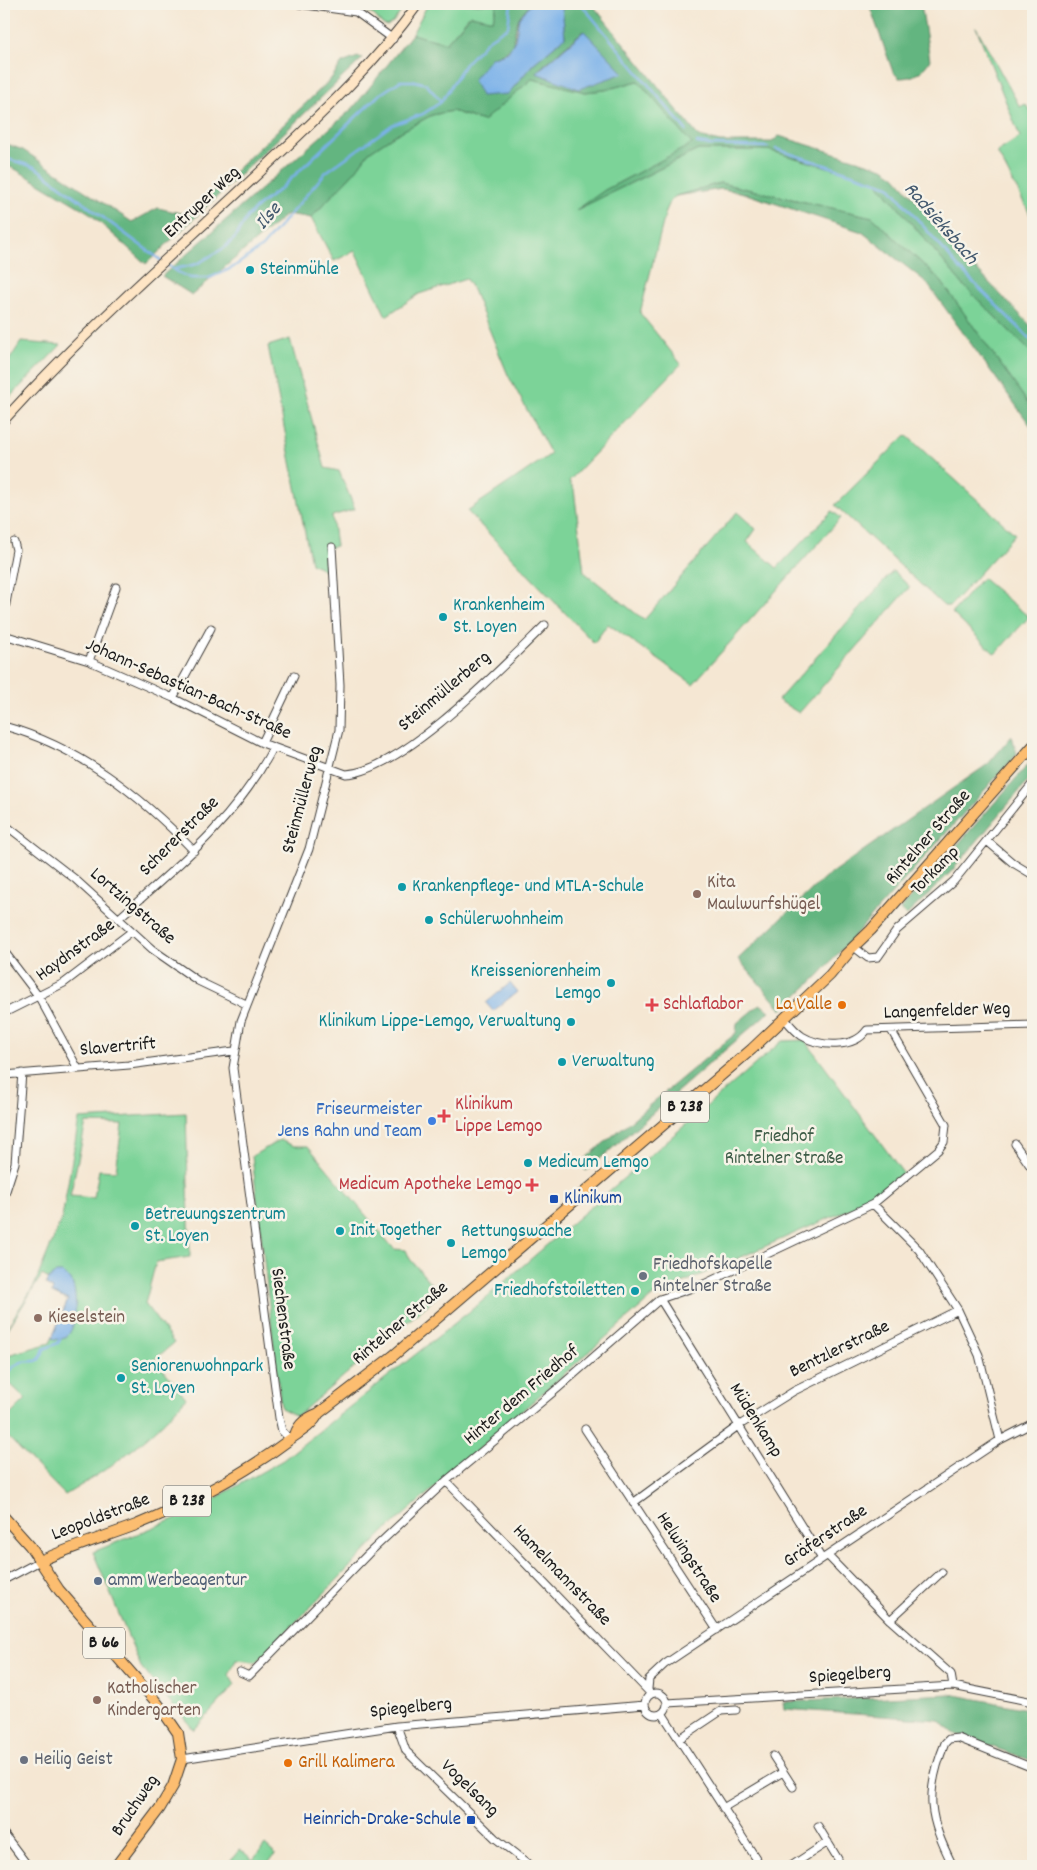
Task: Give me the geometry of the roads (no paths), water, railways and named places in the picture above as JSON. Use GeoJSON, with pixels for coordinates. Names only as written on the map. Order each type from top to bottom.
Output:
{"type":"FeatureCollection","features":[{"type":"Feature","properties":{"kind":"main road","name":"Entruper Weg"},"geometry":{"type":"LineString","coordinates":[[4,420],[172,255],[323,113],[393,39],[418,4]]}},
{"type":"Feature","properties":{"kind":"main road","name":"Rintelner Straße"},"geometry":{"type":"LineString","coordinates":[[237,1474],[268,1456],[293,1437],[297,1427],[304,1421],[319,1413],[443,1313],[785,1019],[820,984],[832,967],[852,949],[1033,746]]}},
{"type":"Feature","properties":{"kind":"main road","name":"Leopoldstraße"},"geometry":{"type":"LineString","coordinates":[[40,1561],[136,1525],[189,1500],[237,1474]]}},
{"type":"Feature","properties":{"kind":"main road"},"geometry":{"type":"LineString","coordinates":[[4,1517],[40,1561]]}},
{"type":"Feature","properties":{"kind":"main road","name":"Bruchweg"},"geometry":{"type":"LineString","coordinates":[[40,1561],[60,1590],[158,1704],[178,1733],[182,1759],[173,1786],[160,1808],[116,1866]]}},
{"type":"Feature","properties":{"kind":"street"},"geometry":{"type":"LineString","coordinates":[[299,4],[356,12],[393,39]]}},
{"type":"Feature","properties":{"kind":"street"},"geometry":{"type":"LineString","coordinates":[[4,614],[16,550],[14,542]]}},
{"type":"Feature","properties":{"kind":"street","name":"Steinmüllerweg"},"geometry":{"type":"LineString","coordinates":[[234,1051],[246,1004],[309,848],[339,730],[340,685],[332,547]]}},
{"type":"Feature","properties":{"kind":"street"},"geometry":{"type":"LineString","coordinates":[[89,661],[116,587]]}},
{"type":"Feature","properties":{"kind":"street","name":"Steinmüllerberg"},"geometry":{"type":"LineString","coordinates":[[330,768],[346,774],[358,773],[382,763],[438,724],[545,625]]}},
{"type":"Feature","properties":{"kind":"street"},"geometry":{"type":"LineString","coordinates":[[173,698],[211,628]]}},
{"type":"Feature","properties":{"kind":"street","name":"Johann-Sebastian-Bach-Straße"},"geometry":{"type":"LineString","coordinates":[[4,635],[89,661],[173,698],[273,748],[330,768]]}},
{"type":"Feature","properties":{"kind":"street"},"geometry":{"type":"LineString","coordinates":[[262,743],[294,676]]}},
{"type":"Feature","properties":{"kind":"street"},"geometry":{"type":"LineString","coordinates":[[4,726],[44,741],[108,775],[157,813],[194,851]]}},
{"type":"Feature","properties":{"kind":"street","name":"Schererstraße"},"geometry":{"type":"LineString","coordinates":[[119,918],[220,826],[259,775],[273,748]]}},
{"type":"Feature","properties":{"kind":"street","name":"Torkamp"},"geometry":{"type":"LineString","coordinates":[[852,949],[868,958],[878,957],[893,934],[954,881],[1033,783]]}},
{"type":"Feature","properties":{"kind":"street","name":"Lortzingstraße"},"geometry":{"type":"LineString","coordinates":[[4,824],[75,878],[119,918],[131,932],[198,981],[246,1004]]}},
{"type":"Feature","properties":{"kind":"street"},"geometry":{"type":"LineString","coordinates":[[987,841],[1013,863],[1033,875]]}},
{"type":"Feature","properties":{"kind":"street","name":"Haydnstraße"},"geometry":{"type":"LineString","coordinates":[[4,1013],[40,997],[64,983],[131,932]]}},
{"type":"Feature","properties":{"kind":"street"},"geometry":{"type":"LineString","coordinates":[[4,951],[40,997],[77,1068]]}},
{"type":"Feature","properties":{"kind":"street","name":"Langenfelder Weg"},"geometry":{"type":"LineString","coordinates":[[785,1019],[802,1036],[825,1044],[854,1041],[867,1030],[1033,1026]]}},
{"type":"Feature","properties":{"kind":"street"},"geometry":{"type":"LineString","coordinates":[[891,1030],[942,1117],[946,1125],[946,1135],[938,1150],[873,1204],[919,1250],[958,1310],[979,1355],[1000,1440]]}},
{"type":"Feature","properties":{"kind":"street","name":"Slavertrift"},"geometry":{"type":"LineString","coordinates":[[4,1074],[130,1065],[234,1051]]}},
{"type":"Feature","properties":{"kind":"street","name":"Siechenstraße"},"geometry":{"type":"LineString","coordinates":[[234,1051],[233,1068],[277,1409],[282,1431],[293,1437]]}},
{"type":"Feature","properties":{"kind":"street"},"geometry":{"type":"LineString","coordinates":[[4,1197],[15,1163],[22,1073]]}},
{"type":"Feature","properties":{"kind":"street"},"geometry":{"type":"LineString","coordinates":[[1015,1144],[1033,1170]]}},
{"type":"Feature","properties":{"kind":"street","name":"Hinter dem Friedhof"},"geometry":{"type":"LineString","coordinates":[[240,1672],[249,1676],[368,1554],[446,1481],[558,1389],[660,1299],[704,1284],[873,1204]]}},
{"type":"Feature","properties":{"kind":"street","name":"Müdenkamp"},"geometry":{"type":"LineString","coordinates":[[660,1299],[738,1426],[825,1558],[890,1620],[951,1674],[954,1686]]}},
{"type":"Feature","properties":{"kind":"street","name":"Bentzlerstraße"},"geometry":{"type":"LineString","coordinates":[[738,1426],[794,1391],[958,1310]]}},
{"type":"Feature","properties":{"kind":"street","name":"Gräferstraße"},"geometry":{"type":"LineString","coordinates":[[649,1692],[649,1679],[665,1664],[1000,1440],[1033,1423]]}},
{"type":"Feature","properties":{"kind":"street","name":"Helwingstraße"},"geometry":{"type":"LineString","coordinates":[[633,1503],[738,1426]]}},
{"type":"Feature","properties":{"kind":"street","name":"Helwingstraße"},"geometry":{"type":"LineString","coordinates":[[585,1429],[717,1630]]}},
{"type":"Feature","properties":{"kind":"street","name":"Hamelmannstraße"},"geometry":{"type":"LineString","coordinates":[[446,1481],[649,1692]]}},
{"type":"Feature","properties":{"kind":"street","name":"Leopoldstraße"},"geometry":{"type":"LineString","coordinates":[[4,1580],[40,1561]]}},
{"type":"Feature","properties":{"kind":"street"},"geometry":{"type":"LineString","coordinates":[[890,1620],[942,1572]]}},
{"type":"Feature","properties":{"kind":"street","name":"Spiegelberg"},"geometry":{"type":"LineString","coordinates":[[667,1703],[954,1686],[1033,1702]]}},
{"type":"Feature","properties":{"kind":"street"},"geometry":{"type":"LineString","coordinates":[[649,1692],[661,1694],[667,1703],[662,1713],[653,1714],[645,1705],[649,1692]]}},
{"type":"Feature","properties":{"kind":"street","name":"Spiegelberg"},"geometry":{"type":"LineString","coordinates":[[182,1759],[397,1726],[645,1705]]}},
{"type":"Feature","properties":{"kind":"street"},"geometry":{"type":"LineString","coordinates":[[679,1739],[721,1711],[736,1710]]}},
{"type":"Feature","properties":{"kind":"street"},"geometry":{"type":"LineString","coordinates":[[662,1713],[761,1866]]}},
{"type":"Feature","properties":{"kind":"street","name":"Vogelsang"},"geometry":{"type":"LineString","coordinates":[[397,1726],[406,1751],[495,1838],[531,1866]]}},
{"type":"Feature","properties":{"kind":"street"},"geometry":{"type":"LineString","coordinates":[[953,1866],[935,1828],[930,1808],[932,1786],[942,1750],[949,1739],[958,1738],[1033,1768]]}},
{"type":"Feature","properties":{"kind":"street"},"geometry":{"type":"LineString","coordinates":[[773,1756],[793,1787]]}},
{"type":"Feature","properties":{"kind":"street"},"geometry":{"type":"LineString","coordinates":[[723,1808],[783,1772]]}},
{"type":"Feature","properties":{"kind":"street"},"geometry":{"type":"LineString","coordinates":[[818,1826],[838,1859]]}},
{"type":"Feature","properties":{"kind":"street"},"geometry":{"type":"LineString","coordinates":[[4,1834],[28,1866]]}},
{"type":"Feature","properties":{"kind":"street"},"geometry":{"type":"LineString","coordinates":[[791,1866],[828,1842]]}},
{"type":"Feature","properties":{"kind":"water"},"geometry":{"type":"Polygon","coordinates":[[[531,4],[559,4],[562,7],[565,37],[533,64],[508,94],[481,96],[473,80],[491,58],[508,52],[515,40],[519,18],[531,4]]]}},
{"type":"Feature","properties":{"kind":"water"},"geometry":{"type":"Polygon","coordinates":[[[584,31],[624,73],[579,89],[536,73],[584,31]]]}},
{"type":"Feature","properties":{"kind":"water"},"geometry":{"type":"Polygon","coordinates":[[[510,983],[517,992],[493,1011],[486,1003],[510,983]]]}},
{"type":"Feature","properties":{"kind":"water"},"geometry":{"type":"Polygon","coordinates":[[[56,1273],[62,1273],[71,1280],[74,1287],[76,1307],[72,1328],[67,1336],[61,1339],[52,1338],[68,1300],[52,1293],[53,1289],[46,1285],[49,1279],[56,1273]]]}},
{"type":"Feature","properties":{"kind":"waterway","name":"Ilse"},"geometry":{"type":"LineString","coordinates":[[4,158],[35,167],[174,270],[190,278],[209,278],[232,268],[262,247],[326,172],[392,125],[423,114],[441,102],[465,64],[489,39],[508,27],[511,4]]}},
{"type":"Feature","properties":{"kind":"waterway","name":"Radsieksbach"},"geometry":{"type":"LineString","coordinates":[[581,4],[686,130]]}},
{"type":"Feature","properties":{"kind":"waterway"},"geometry":{"type":"LineString","coordinates":[[175,269],[197,264],[224,248],[235,238],[247,217],[258,206],[279,190],[379,95],[400,81],[415,81],[426,84],[441,101]]}},
{"type":"Feature","properties":{"kind":"waterway","name":"Radsieksbach"},"geometry":{"type":"LineString","coordinates":[[697,143],[768,147]]}},
{"type":"Feature","properties":{"kind":"waterway","name":"Radsieksbach"},"geometry":{"type":"LineString","coordinates":[[776,149],[889,186],[960,269],[1033,342]]}},
{"type":"Feature","properties":{"kind":"waterway"},"geometry":{"type":"LineString","coordinates":[[4,1374],[19,1363],[38,1360],[44,1349],[58,1343],[60,1340]]}},
{"type":"Feature","properties":{"kind":"place","name":"Steinmühle"},"geometry":{"type":"Point","coordinates":[250,270]}},
{"type":"Feature","properties":{"kind":"place","name":"Krankenheim St. Loyen"},"geometry":{"type":"Point","coordinates":[443,617]}},
{"type":"Feature","properties":{"kind":"place","name":"Krankenpflege- und MTLA-Schule"},"geometry":{"type":"Point","coordinates":[402,887]}},
{"type":"Feature","properties":{"kind":"place","name":"Kita Maulwurfshügel"},"geometry":{"type":"Point","coordinates":[697,894]}},
{"type":"Feature","properties":{"kind":"place","name":"Schülerwohnheim"},"geometry":{"type":"Point","coordinates":[429,920]}},
{"type":"Feature","properties":{"kind":"place","name":"Kreisseniorenheim Lemgo"},"geometry":{"type":"Point","coordinates":[611,983]}},
{"type":"Feature","properties":{"kind":"place","name":"Schlaflabor"},"geometry":{"type":"Point","coordinates":[652,1005]}},
{"type":"Feature","properties":{"kind":"place","name":"La Valle"},"geometry":{"type":"Point","coordinates":[842,1005]}},
{"type":"Feature","properties":{"kind":"place","name":"Klinikum Lippe-Lemgo, Verwaltung"},"geometry":{"type":"Point","coordinates":[571,1022]}},
{"type":"Feature","properties":{"kind":"place","name":"Verwaltung"},"geometry":{"type":"Point","coordinates":[562,1062]}},
{"type":"Feature","properties":{"kind":"place","name":"Klinikum Lippe Lemgo"},"geometry":{"type":"Point","coordinates":[444,1116]}},
{"type":"Feature","properties":{"kind":"place","name":"Friseurmeister Jens Rahn und Team"},"geometry":{"type":"Point","coordinates":[432,1121]}},
{"type":"Feature","properties":{"kind":"place","name":"Medicum Lemgo"},"geometry":{"type":"Point","coordinates":[528,1163]}},
{"type":"Feature","properties":{"kind":"place","name":"Medicum Apotheke Lemgo"},"geometry":{"type":"Point","coordinates":[532,1185]}},
{"type":"Feature","properties":{"kind":"place","name":"Klinikum"},"geometry":{"type":"Point","coordinates":[554,1199]}},
{"type":"Feature","properties":{"kind":"place","name":"Betreuungszentrum St. Loyen"},"geometry":{"type":"Point","coordinates":[135,1226]}},
{"type":"Feature","properties":{"kind":"place","name":"Init Together"},"geometry":{"type":"Point","coordinates":[340,1231]}},
{"type":"Feature","properties":{"kind":"place","name":"Rettungswache Lemgo"},"geometry":{"type":"Point","coordinates":[451,1243]}},
{"type":"Feature","properties":{"kind":"place","name":"Friedhofskapelle Rintelner Straße"},"geometry":{"type":"Point","coordinates":[643,1276]}},
{"type":"Feature","properties":{"kind":"place","name":"Friedhofstoiletten"},"geometry":{"type":"Point","coordinates":[635,1291]}},
{"type":"Feature","properties":{"kind":"place","name":"Kieselstein"},"geometry":{"type":"Point","coordinates":[38,1318]}},
{"type":"Feature","properties":{"kind":"place","name":"Seniorenwohnpark St. Loyen"},"geometry":{"type":"Point","coordinates":[121,1378]}},
{"type":"Feature","properties":{"kind":"place","name":"amm Werbeagentur"},"geometry":{"type":"Point","coordinates":[98,1581]}},
{"type":"Feature","properties":{"kind":"place","name":"Katholischer Kindergarten"},"geometry":{"type":"Point","coordinates":[97,1700]}},
{"type":"Feature","properties":{"kind":"place","name":"Heilig Geist"},"geometry":{"type":"Point","coordinates":[24,1760]}},
{"type":"Feature","properties":{"kind":"place","name":"Grill Kalimera"},"geometry":{"type":"Point","coordinates":[288,1763]}},
{"type":"Feature","properties":{"kind":"place","name":"Heinrich-Drake-Schule"},"geometry":{"type":"Point","coordinates":[471,1820]}},
{"type":"Feature","properties":{"kind":"park label","name":"Friedhof Rintelner Straße"},"geometry":{"type":"Point","coordinates":[784,1148]}}]}
